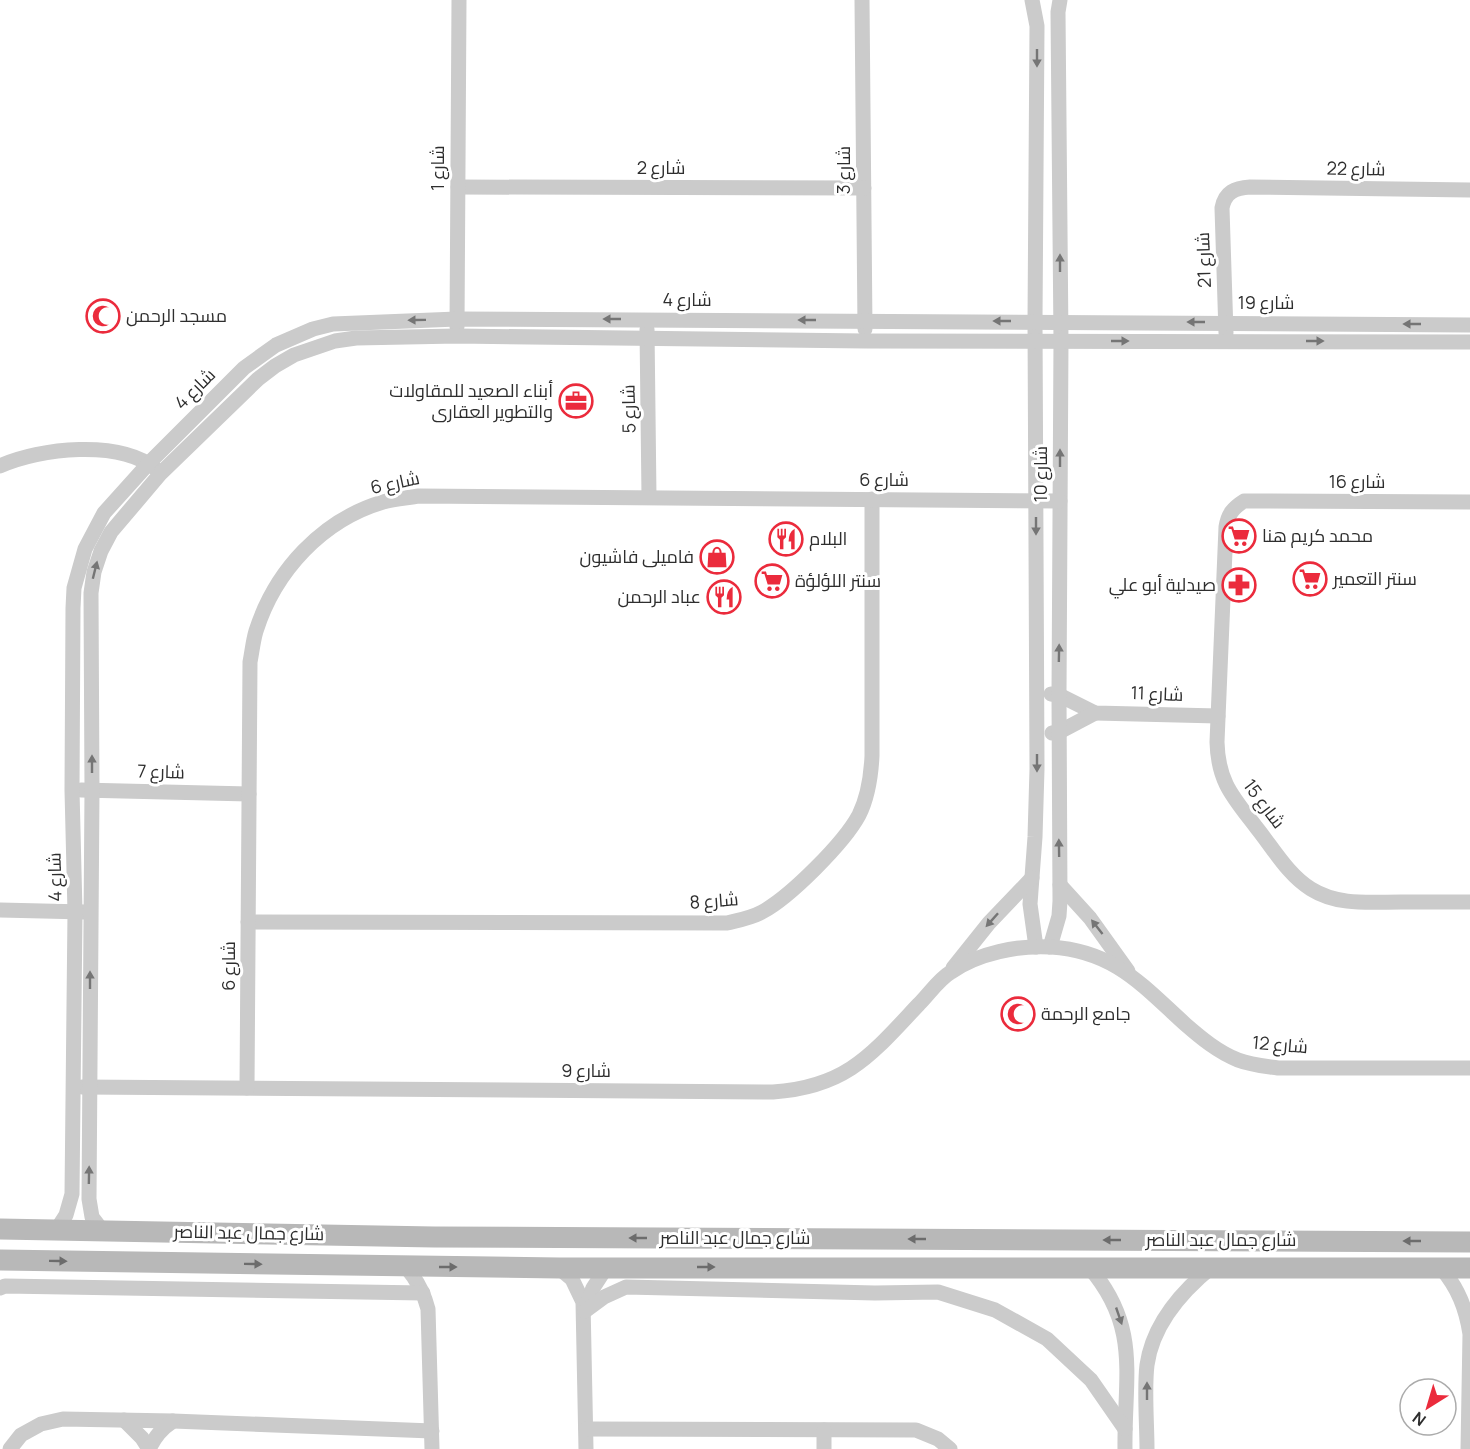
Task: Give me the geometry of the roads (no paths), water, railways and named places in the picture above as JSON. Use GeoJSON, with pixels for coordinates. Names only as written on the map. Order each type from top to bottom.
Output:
{"type":"FeatureCollection","features":[{"type":"Feature","properties":{"kind":"main road","name":"شارع جمال عبد الناصر"},"geometry":{"type":"LineString","coordinates":[[0,1229],[434,1237],[1470,1242]]}},
{"type":"Feature","properties":{"kind":"main road"},"geometry":{"type":"LineString","coordinates":[[757,1268],[765,1253],[765,1248],[759,1238]]}},
{"type":"Feature","properties":{"kind":"main road"},"geometry":{"type":"LineString","coordinates":[[818,1239],[814,1250],[819,1267]]}},
{"type":"Feature","properties":{"kind":"main road","name":"شارع جمال عبد الناصر"},"geometry":{"type":"LineString","coordinates":[[2,1260],[559,1268],[1213,1266],[1470,1268]]}},
{"type":"Feature","properties":{"kind":"street","name":"شارع 1"},"geometry":{"type":"LineString","coordinates":[[457,336],[459,0]]}},
{"type":"Feature","properties":{"kind":"street","name":"شارع 3"},"geometry":{"type":"LineString","coordinates":[[862,0],[865,341]]}},
{"type":"Feature","properties":{"kind":"street","name":"شارع 10"},"geometry":{"type":"LineString","coordinates":[[1032,0],[1037,26],[1036,735],[1030,904],[1043,947]]}},
{"type":"Feature","properties":{"kind":"street","name":"شارع 10"},"geometry":{"type":"LineString","coordinates":[[1043,947],[1059,916],[1060,885],[1060,0]]}},
{"type":"Feature","properties":{"kind":"street","name":"شارع 2"},"geometry":{"type":"LineString","coordinates":[[458,187],[864,188]]}},
{"type":"Feature","properties":{"kind":"street","name":"شارع 22"},"geometry":{"type":"LineString","coordinates":[[1241,188],[1470,190]]}},
{"type":"Feature","properties":{"kind":"street","name":"شارع 21"},"geometry":{"type":"LineString","coordinates":[[1227,341],[1222,208],[1228,194],[1241,188]]}},
{"type":"Feature","properties":{"kind":"street","name":"شارع 4"},"geometry":{"type":"LineString","coordinates":[[57,1229],[66,1215],[72,1194],[75,912],[72,790],[73,608],[78,568],[89,540],[104,513],[149,463],[244,368],[276,345],[294,336],[333,324],[457,319],[1061,322]]}},
{"type":"Feature","properties":{"kind":"street","name":"شارع 5"},"geometry":{"type":"LineString","coordinates":[[647,320],[649,497]]}},
{"type":"Feature","properties":{"kind":"street","name":"شارع 19"},"geometry":{"type":"LineString","coordinates":[[1061,322],[1470,325]]}},
{"type":"Feature","properties":{"kind":"street","name":"شارع 4"},"geometry":{"type":"LineString","coordinates":[[102,1230],[92,1217],[88,1199],[92,790],[91,593],[94,572],[111,532],[161,473],[258,379],[294,355],[335,341],[356,338],[457,336],[865,341],[1061,340]]}},
{"type":"Feature","properties":{"kind":"street"},"geometry":{"type":"LineString","coordinates":[[1061,340],[1470,342]]}},
{"type":"Feature","properties":{"kind":"street"},"geometry":{"type":"LineString","coordinates":[[0,466],[40,452],[67,449],[124,454],[149,463],[161,473]]}},
{"type":"Feature","properties":{"kind":"street","name":"شارع 6"},"geometry":{"type":"LineString","coordinates":[[247,1088],[250,662],[256,631],[271,594],[286,571],[318,537],[348,517],[382,502],[419,495],[1060,501]]}},
{"type":"Feature","properties":{"kind":"street","name":"شارع 8"},"geometry":{"type":"LineString","coordinates":[[248,922],[727,923],[744,920],[774,905],[834,849],[850,830],[860,813],[869,786],[872,756],[872,499]]}},
{"type":"Feature","properties":{"kind":"street","name":"شارع 16"},"geometry":{"type":"LineString","coordinates":[[1244,501],[1470,502]]}},
{"type":"Feature","properties":{"kind":"street","name":"شارع 15"},"geometry":{"type":"LineString","coordinates":[[1244,501],[1234,507],[1228,516],[1226,527],[1217,761],[1222,779],[1294,876],[1312,889],[1332,899],[1354,903],[1470,902]]}},
{"type":"Feature","properties":{"kind":"street","name":"شارع 11"},"geometry":{"type":"LineString","coordinates":[[1036,691],[1059,695],[1095,713],[1218,716]]}},
{"type":"Feature","properties":{"kind":"street","name":"شارع 11"},"geometry":{"type":"LineString","coordinates":[[1036,735],[1059,732],[1095,713]]}},
{"type":"Feature","properties":{"kind":"street","name":"شارع 7"},"geometry":{"type":"LineString","coordinates":[[72,790],[249,794]]}},
{"type":"Feature","properties":{"kind":"street"},"geometry":{"type":"LineString","coordinates":[[950,972],[989,923],[1032,878]]}},
{"type":"Feature","properties":{"kind":"street"},"geometry":{"type":"LineString","coordinates":[[1060,885],[1090,918],[1129,974]]}},
{"type":"Feature","properties":{"kind":"street"},"geometry":{"type":"LineString","coordinates":[[0,910],[91,913]]}},
{"type":"Feature","properties":{"kind":"street","name":"شارع 9"},"geometry":{"type":"LineString","coordinates":[[73,1087],[795,1091],[836,1078],[854,1068],[871,1054],[950,972],[992,954],[1043,947]]}},
{"type":"Feature","properties":{"kind":"street","name":"شارع 12"},"geometry":{"type":"LineString","coordinates":[[1043,947],[1071,949],[1092,954],[1111,963],[1129,974],[1201,1038],[1236,1059],[1278,1068],[1470,1068]]}},
{"type":"Feature","properties":{"kind":"street"},"geometry":{"type":"LineString","coordinates":[[1148,1449],[1147,1365],[1154,1341],[1173,1306],[1194,1281],[1213,1266]]}},
{"type":"Feature","properties":{"kind":"street"},"geometry":{"type":"LineString","coordinates":[[406,1267],[416,1279],[429,1310],[432,1449]]}},
{"type":"Feature","properties":{"kind":"street"},"geometry":{"type":"LineString","coordinates":[[1089,1267],[1103,1283],[1122,1322],[1127,1365],[1125,1449]]}},
{"type":"Feature","properties":{"kind":"street"},"geometry":{"type":"LineString","coordinates":[[559,1268],[577,1286],[585,1311],[586,1449]]}},
{"type":"Feature","properties":{"kind":"street"},"geometry":{"type":"LineString","coordinates":[[585,1311],[592,1288],[606,1268]]}},
{"type":"Feature","properties":{"kind":"street"},"geometry":{"type":"LineString","coordinates":[[1441,1268],[1453,1282],[1461,1298],[1470,1334],[1468,1449]]}},
{"type":"Feature","properties":{"kind":"street"},"geometry":{"type":"LineString","coordinates":[[0,1288],[4,1286],[423,1293]]}},
{"type":"Feature","properties":{"kind":"street"},"geometry":{"type":"LineString","coordinates":[[585,1311],[604,1297],[626,1287],[875,1293],[938,1292],[995,1310],[1047,1339],[1091,1380],[1125,1429]]}},
{"type":"Feature","properties":{"kind":"street"},"geometry":{"type":"LineString","coordinates":[[1127,1365],[1147,1365]]}},
{"type":"Feature","properties":{"kind":"street"},"geometry":{"type":"LineString","coordinates":[[10,1449],[21,1436],[41,1424],[63,1419],[432,1431]]}},
{"type":"Feature","properties":{"kind":"street"},"geometry":{"type":"LineString","coordinates":[[124,1420],[142,1438],[149,1449],[163,1428],[173,1421]]}},
{"type":"Feature","properties":{"kind":"street"},"geometry":{"type":"LineString","coordinates":[[586,1429],[915,1431],[938,1439],[950,1449]]}},
{"type":"Feature","properties":{"kind":"street"},"geometry":{"type":"LineString","coordinates":[[824,1430],[824,1449]]}},
{"type":"Feature","properties":{"kind":"place","name":"مسجد الرحمن"},"geometry":{"type":"Point","coordinates":[103,316]}},
{"type":"Feature","properties":{"kind":"place","name":"أبناء الصعيد للمقاولات والتطوير العقارى"},"geometry":{"type":"Point","coordinates":[576,401]}},
{"type":"Feature","properties":{"kind":"place","name":"محمد كريم هنا"},"geometry":{"type":"Point","coordinates":[1239,536]}},
{"type":"Feature","properties":{"kind":"place","name":"البلام"},"geometry":{"type":"Point","coordinates":[786,539]}},
{"type":"Feature","properties":{"kind":"place","name":"فاميلى فاشيون"},"geometry":{"type":"Point","coordinates":[717,557]}},
{"type":"Feature","properties":{"kind":"place","name":"سنتر التعمير"},"geometry":{"type":"Point","coordinates":[1310,579]}},
{"type":"Feature","properties":{"kind":"place","name":"سنتر اللؤلؤة"},"geometry":{"type":"Point","coordinates":[772,581]}},
{"type":"Feature","properties":{"kind":"place","name":"صيدلية أبو علي"},"geometry":{"type":"Point","coordinates":[1239,585]}},
{"type":"Feature","properties":{"kind":"place","name":"عباد الرحمن"},"geometry":{"type":"Point","coordinates":[724,597]}},
{"type":"Feature","properties":{"kind":"place","name":"جامع الرحمة"},"geometry":{"type":"Point","coordinates":[1018,1014]}}]}
